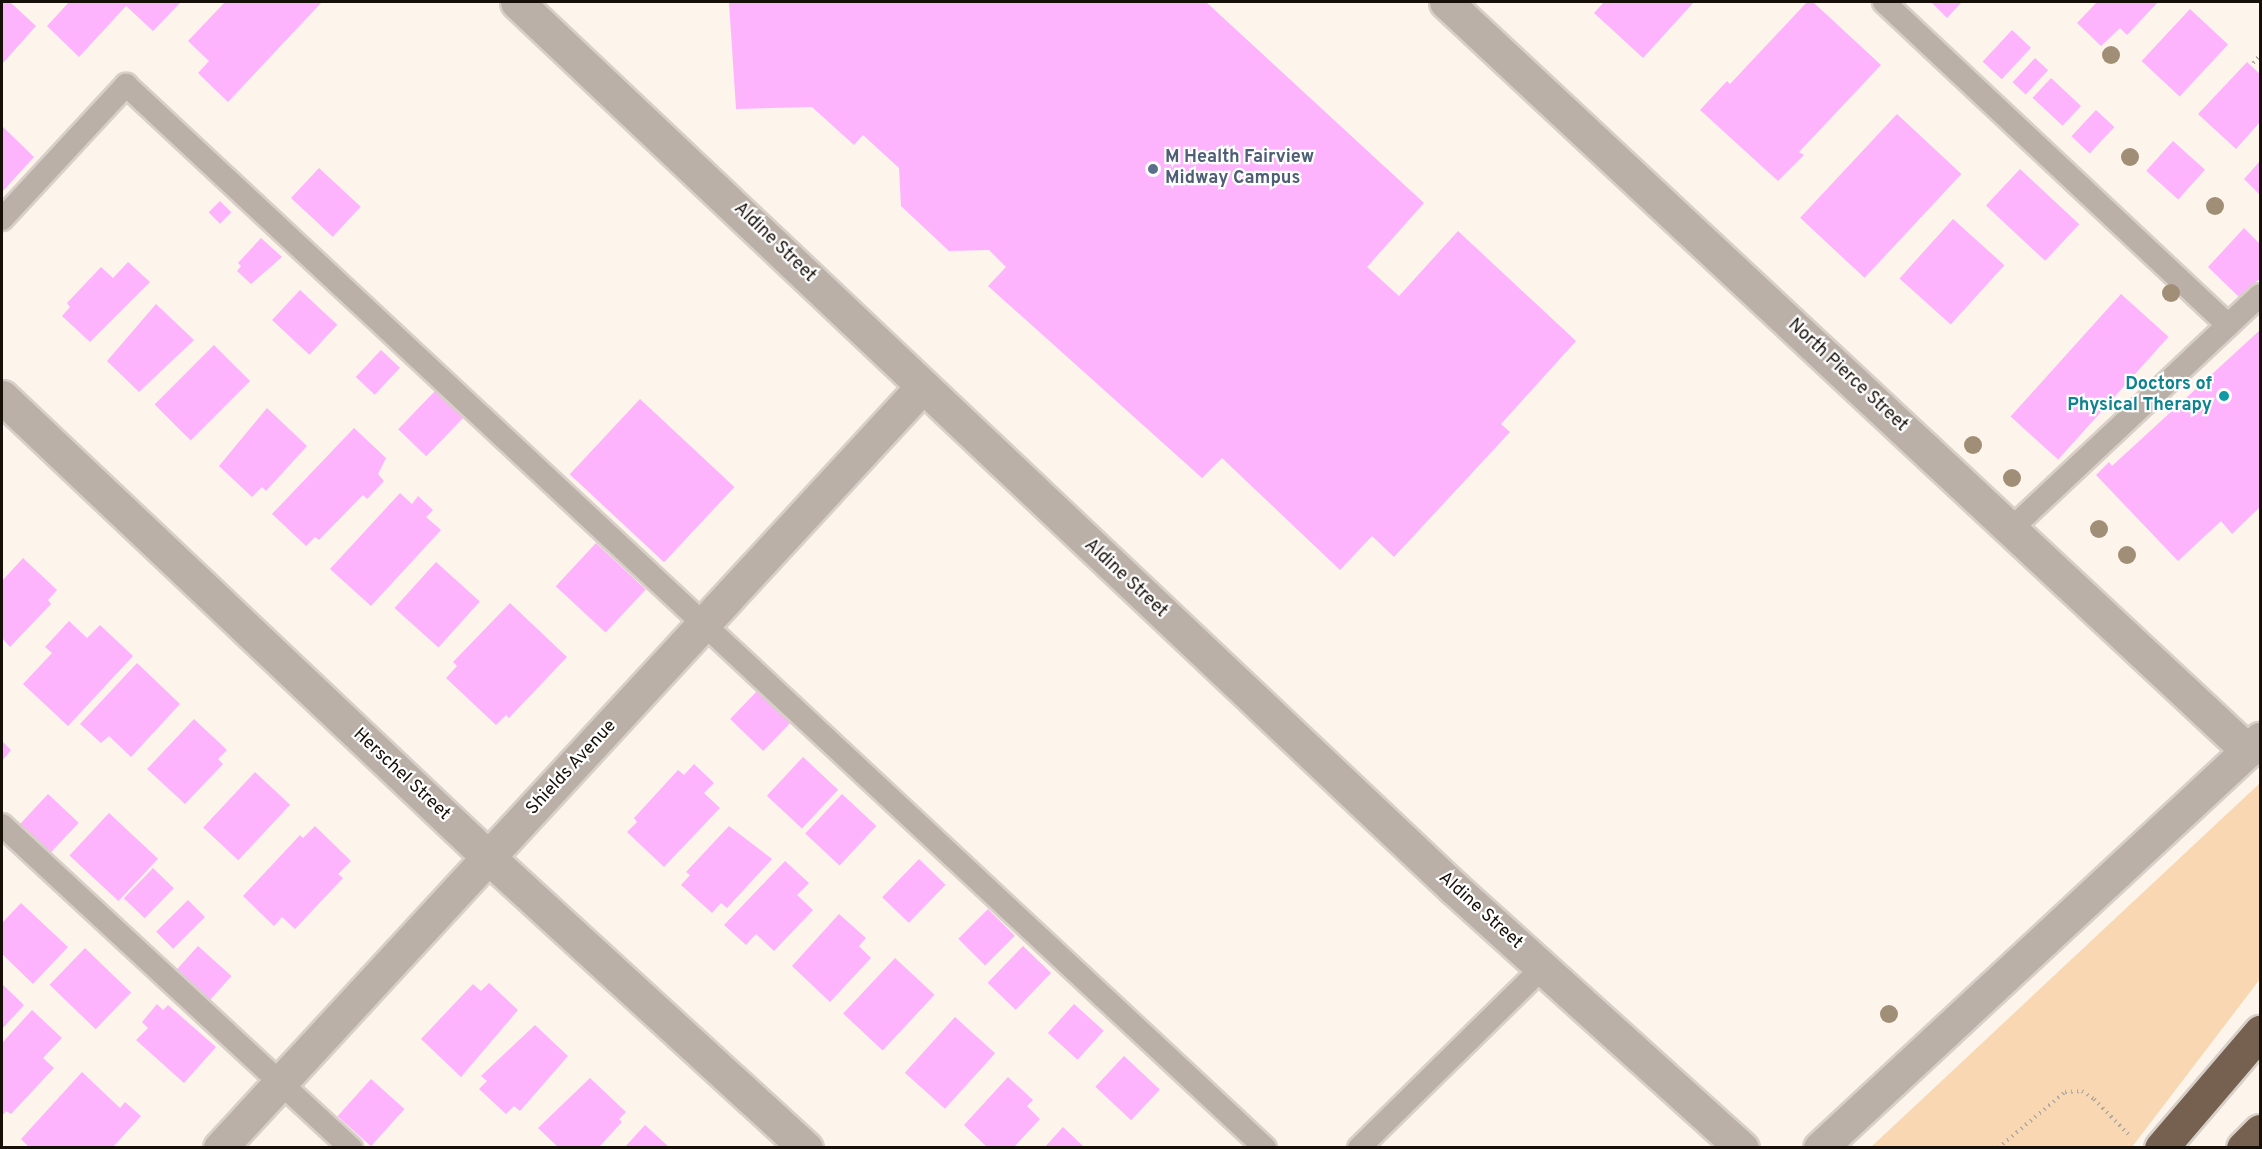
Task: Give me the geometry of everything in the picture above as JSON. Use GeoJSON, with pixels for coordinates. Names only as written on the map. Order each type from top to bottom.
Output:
{"type":"FeatureCollection","features":[{"type":"Feature","properties":{"kind":"highway"},"geometry":{"type":"LineString","coordinates":[[2147,1143],[2260,1032]]}},
{"type":"Feature","properties":{"kind":"highway"},"geometry":{"type":"LineString","coordinates":[[2243,1148],[2260,1131]]}},
{"type":"Feature","properties":{"kind":"street","name":"Aldine Street"},"geometry":{"type":"LineString","coordinates":[[517,2],[922,387],[1542,968],[1742,1148]]}},
{"type":"Feature","properties":{"kind":"street","name":"North Pierce Street"},"geometry":{"type":"LineString","coordinates":[[1446,2],[2011,529],[2254,745]]}},
{"type":"Feature","properties":{"kind":"street","name":"Shields Avenue"},"geometry":{"type":"LineString","coordinates":[[220,1148],[922,387]]}},
{"type":"Feature","properties":{"kind":"street","name":"Herschel Street"},"geometry":{"type":"LineString","coordinates":[[2,397],[489,858],[806,1148]]}},
{"type":"Feature","properties":{"kind":"street"},"geometry":{"type":"LineString","coordinates":[[1820,1148],[2254,745]]}},
{"type":"Feature","properties":{"kind":"lane"},"geometry":{"type":"LineString","coordinates":[[1884,2],[2228,326]]}},
{"type":"Feature","properties":{"kind":"lane"},"geometry":{"type":"LineString","coordinates":[[2,219],[126,86],[1265,1148]]}},
{"type":"Feature","properties":{"kind":"lane"},"geometry":{"type":"LineString","coordinates":[[2011,529],[2260,295]]}},
{"type":"Feature","properties":{"kind":"lane"},"geometry":{"type":"LineString","coordinates":[[2,825],[351,1148]]}},
{"type":"Feature","properties":{"kind":"lane"},"geometry":{"type":"LineString","coordinates":[[1359,1148],[1542,968]]}},
{"type":"Feature","properties":{"kind":"path"},"geometry":{"type":"LineString","coordinates":[[2253,63],[2260,55]]}},
{"type":"Feature","properties":{"kind":"path"},"geometry":{"type":"LineString","coordinates":[[1998,1148],[2041,1108],[2065,1092],[2082,1092],[2147,1143]]}},
{"type":"Feature","properties":{"kind":"shaded area"},"geometry":{"type":"Polygon","coordinates":[[[2260,783],[2260,979],[2132,1147],[1871,1147],[2260,783]]]}},
{"type":"Feature","properties":{"kind":"building"},"geometry":{"type":"Polygon","coordinates":[[[2,2],[10,2],[36,26],[2,64],[2,2]]]}},
{"type":"Feature","properties":{"kind":"building"},"geometry":{"type":"Polygon","coordinates":[[[69,2],[181,2],[153,31],[126,6],[79,57],[47,26],[69,2]]]}},
{"type":"Feature","properties":{"kind":"building"},"geometry":{"type":"Polygon","coordinates":[[[225,2],[322,2],[228,102],[198,73],[209,61],[188,41],[225,2]]]}},
{"type":"Feature","properties":{"kind":"building"},"geometry":{"type":"Polygon","coordinates":[[[1206,2],[1424,203],[1367,267],[1399,296],[1458,231],[1576,341],[1501,424],[1510,432],[1394,557],[1372,536],[1340,570],[1222,458],[1202,478],[988,286],[1006,267],[989,250],[949,251],[901,206],[899,168],[863,135],[854,145],[812,107],[736,109],[729,3],[1206,2]]]}},
{"type":"Feature","properties":{"kind":"building"},"geometry":{"type":"Polygon","coordinates":[[[1604,2],[1694,2],[1643,58],[1594,13],[1604,2]]]}},
{"type":"Feature","properties":{"kind":"building"},"geometry":{"type":"Polygon","coordinates":[[[1807,2],[1813,2],[1881,65],[1799,152],[1804,155],[1778,181],[1700,110],[1727,81],[1730,84],[1807,2]]]}},
{"type":"Feature","properties":{"kind":"building"},"geometry":{"type":"Polygon","coordinates":[[[1931,2],[1962,2],[1947,18],[1931,2]]]}},
{"type":"Feature","properties":{"kind":"building"},"geometry":{"type":"Polygon","coordinates":[[[2097,2],[2158,2],[2127,35],[2120,28],[2101,46],[2077,23],[2097,2]]]}},
{"type":"Feature","properties":{"kind":"building"},"geometry":{"type":"Polygon","coordinates":[[[2190,9],[2228,44],[2180,96],[2142,61],[2190,9]]]}},
{"type":"Feature","properties":{"kind":"building"},"geometry":{"type":"Polygon","coordinates":[[[2012,30],[2031,48],[2002,79],[1983,61],[2012,30]]]}},
{"type":"Feature","properties":{"kind":"building"},"geometry":{"type":"Polygon","coordinates":[[[2035,58],[2048,70],[2026,94],[2012,82],[2035,58]]]}},
{"type":"Feature","properties":{"kind":"building"},"geometry":{"type":"Polygon","coordinates":[[[2247,62],[2260,74],[2260,122],[2236,149],[2198,114],[2247,62]]]}},
{"type":"Feature","properties":{"kind":"building"},"geometry":{"type":"Polygon","coordinates":[[[2051,78],[2081,106],[2063,126],[2033,98],[2051,78]]]}},
{"type":"Feature","properties":{"kind":"building"},"geometry":{"type":"Polygon","coordinates":[[[2096,110],[2114,127],[2090,153],[2071,136],[2096,110]]]}},
{"type":"Feature","properties":{"kind":"building"},"geometry":{"type":"Polygon","coordinates":[[[1897,114],[1961,174],[1865,278],[1800,218],[1897,114]]]}},
{"type":"Feature","properties":{"kind":"building"},"geometry":{"type":"Polygon","coordinates":[[[2,126],[34,157],[2,192],[2,126]]]}},
{"type":"Feature","properties":{"kind":"building"},"geometry":{"type":"Polygon","coordinates":[[[2173,141],[2205,170],[2178,199],[2146,171],[2173,141]]]}},
{"type":"Feature","properties":{"kind":"building"},"geometry":{"type":"Polygon","coordinates":[[[2260,161],[2260,195],[2244,179],[2260,161]]]}},
{"type":"Feature","properties":{"kind":"building"},"geometry":{"type":"Polygon","coordinates":[[[319,168],[361,207],[333,237],[291,198],[319,168]]]}},
{"type":"Feature","properties":{"kind":"building"},"geometry":{"type":"Polygon","coordinates":[[[2020,169],[2079,224],[2045,261],[1986,206],[2020,169]]]}},
{"type":"Feature","properties":{"kind":"building"},"geometry":{"type":"Polygon","coordinates":[[[220,201],[231,212],[220,224],[209,212],[220,201]]]}},
{"type":"Feature","properties":{"kind":"building"},"geometry":{"type":"Polygon","coordinates":[[[1953,219],[2004,265],[1951,325],[1899,278],[1953,219]]]}},
{"type":"Feature","properties":{"kind":"building"},"geometry":{"type":"Polygon","coordinates":[[[2244,228],[2260,244],[2260,278],[2241,299],[2208,267],[2244,228]]]}},
{"type":"Feature","properties":{"kind":"building"},"geometry":{"type":"Polygon","coordinates":[[[261,238],[282,257],[251,284],[237,271],[241,266],[238,263],[261,238]]]}},
{"type":"Feature","properties":{"kind":"building"},"geometry":{"type":"Polygon","coordinates":[[[128,262],[150,282],[90,342],[62,316],[70,307],[67,303],[101,267],[113,278],[128,262]]]}},
{"type":"Feature","properties":{"kind":"building"},"geometry":{"type":"Polygon","coordinates":[[[300,290],[337,325],[309,355],[272,320],[300,290]]]}},
{"type":"Feature","properties":{"kind":"building"},"geometry":{"type":"Polygon","coordinates":[[[2121,294],[2169,337],[2058,459],[2011,417],[2121,294]]]}},
{"type":"Feature","properties":{"kind":"building"},"geometry":{"type":"Polygon","coordinates":[[[156,304],[194,340],[139,392],[107,361],[156,304]]]}},
{"type":"Feature","properties":{"kind":"building","name":"Doctors of Physical Therapy"},"geometry":{"type":"Polygon","coordinates":[[[2260,330],[2260,507],[2232,534],[2221,521],[2178,561],[2096,475],[2109,462],[2112,466],[2260,330]]]}},
{"type":"Feature","properties":{"kind":"building"},"geometry":{"type":"Polygon","coordinates":[[[214,345],[250,381],[191,440],[155,404],[214,345]]]}},
{"type":"Feature","properties":{"kind":"building"},"geometry":{"type":"Polygon","coordinates":[[[381,350],[400,368],[375,395],[356,377],[381,350]]]}},
{"type":"Feature","properties":{"kind":"building"},"geometry":{"type":"Polygon","coordinates":[[[435,391],[463,418],[426,456],[398,429],[435,391]]]}},
{"type":"Feature","properties":{"kind":"building"},"geometry":{"type":"Polygon","coordinates":[[[640,399],[734,487],[664,562],[570,474],[640,399]]]}},
{"type":"Feature","properties":{"kind":"building"},"geometry":{"type":"Polygon","coordinates":[[[267,408],[307,446],[266,491],[262,487],[252,497],[219,466],[267,408]]]}},
{"type":"Feature","properties":{"kind":"building"},"geometry":{"type":"Polygon","coordinates":[[[354,428],[386,458],[378,474],[384,481],[367,499],[363,495],[319,540],[315,537],[306,546],[272,514],[354,428]]]}},
{"type":"Feature","properties":{"kind":"building"},"geometry":{"type":"Polygon","coordinates":[[[400,493],[412,504],[418,496],[433,510],[426,517],[441,530],[371,606],[330,569],[400,493]]]}},
{"type":"Feature","properties":{"kind":"building"},"geometry":{"type":"Polygon","coordinates":[[[596,543],[646,589],[605,633],[556,586],[596,543]]]}},
{"type":"Feature","properties":{"kind":"building"},"geometry":{"type":"Polygon","coordinates":[[[23,558],[57,590],[48,600],[51,604],[10,647],[2,638],[2,581],[23,558]]]}},
{"type":"Feature","properties":{"kind":"building"},"geometry":{"type":"Polygon","coordinates":[[[436,562],[480,601],[438,648],[395,608],[436,562]]]}},
{"type":"Feature","properties":{"kind":"building"},"geometry":{"type":"Polygon","coordinates":[[[510,603],[567,657],[509,718],[506,715],[496,725],[446,678],[457,666],[453,662],[510,603]]]}},
{"type":"Feature","properties":{"kind":"building"},"geometry":{"type":"Polygon","coordinates":[[[69,621],[87,638],[100,625],[133,656],[68,726],[23,684],[52,653],[45,647],[69,621]]]}},
{"type":"Feature","properties":{"kind":"building"},"geometry":{"type":"Polygon","coordinates":[[[137,663],[180,704],[131,757],[109,736],[101,743],[80,724],[137,663]]]}},
{"type":"Feature","properties":{"kind":"building"},"geometry":{"type":"Polygon","coordinates":[[[760,688],[793,720],[763,751],[730,719],[760,688]]]}},
{"type":"Feature","properties":{"kind":"building"},"geometry":{"type":"Polygon","coordinates":[[[194,719],[227,750],[218,759],[223,764],[185,804],[147,769],[194,719]]]}},
{"type":"Feature","properties":{"kind":"building"},"geometry":{"type":"Polygon","coordinates":[[[2,741],[11,750],[2,761],[2,741]]]}},
{"type":"Feature","properties":{"kind":"building"},"geometry":{"type":"Polygon","coordinates":[[[803,757],[838,790],[802,828],[767,796],[803,757]]]}},
{"type":"Feature","properties":{"kind":"building"},"geometry":{"type":"Polygon","coordinates":[[[694,764],[714,783],[704,793],[720,808],[664,867],[627,832],[637,822],[634,818],[678,770],[684,775],[694,764]]]}},
{"type":"Feature","properties":{"kind":"building"},"geometry":{"type":"Polygon","coordinates":[[[255,772],[290,805],[238,860],[203,828],[255,772]]]}},
{"type":"Feature","properties":{"kind":"building"},"geometry":{"type":"Polygon","coordinates":[[[48,794],[79,823],[49,854],[19,825],[48,794]]]}},
{"type":"Feature","properties":{"kind":"building"},"geometry":{"type":"Polygon","coordinates":[[[842,794],[876,826],[840,866],[805,833],[842,794]]]}},
{"type":"Feature","properties":{"kind":"building"},"geometry":{"type":"Polygon","coordinates":[[[109,813],[158,859],[118,901],[69,855],[109,813]]]}},
{"type":"Feature","properties":{"kind":"building"},"geometry":{"type":"Polygon","coordinates":[[[315,826],[351,861],[338,874],[343,878],[295,929],[282,917],[274,926],[243,896],[300,835],[303,838],[315,826]]]}},
{"type":"Feature","properties":{"kind":"building"},"geometry":{"type":"Polygon","coordinates":[[[729,826],[772,859],[727,908],[721,903],[712,913],[681,885],[690,875],[686,872],[729,826]]]}},
{"type":"Feature","properties":{"kind":"building"},"geometry":{"type":"Polygon","coordinates":[[[919,859],[946,885],[909,923],[882,897],[919,859]]]}},
{"type":"Feature","properties":{"kind":"building"},"geometry":{"type":"Polygon","coordinates":[[[785,861],[809,883],[797,895],[813,910],[774,951],[756,934],[746,945],[724,925],[785,861]]]}},
{"type":"Feature","properties":{"kind":"building"},"geometry":{"type":"Polygon","coordinates":[[[153,868],[174,888],[145,918],[124,898],[153,868]]]}},
{"type":"Feature","properties":{"kind":"building"},"geometry":{"type":"Polygon","coordinates":[[[188,900],[205,917],[173,949],[156,932],[188,900]]]}},
{"type":"Feature","properties":{"kind":"building"},"geometry":{"type":"Polygon","coordinates":[[[21,903],[68,947],[33,984],[2,954],[2,923],[21,903]]]}},
{"type":"Feature","properties":{"kind":"building"},"geometry":{"type":"Polygon","coordinates":[[[988,909],[1015,936],[985,966],[958,939],[988,909]]]}},
{"type":"Feature","properties":{"kind":"building"},"geometry":{"type":"Polygon","coordinates":[[[839,914],[866,938],[859,946],[871,958],[830,1002],[792,966],[839,914]]]}},
{"type":"Feature","properties":{"kind":"building"},"geometry":{"type":"Polygon","coordinates":[[[198,946],[231,976],[209,1001],[176,971],[198,946]]]}},
{"type":"Feature","properties":{"kind":"building"},"geometry":{"type":"Polygon","coordinates":[[[1023,946],[1051,973],[1016,1010],[988,983],[1023,946]]]}},
{"type":"Feature","properties":{"kind":"building"},"geometry":{"type":"Polygon","coordinates":[[[85,948],[131,992],[96,1029],[50,985],[85,948]]]}},
{"type":"Feature","properties":{"kind":"building"},"geometry":{"type":"Polygon","coordinates":[[[895,958],[934,995],[883,1050],[843,1014],[895,958]]]}},
{"type":"Feature","properties":{"kind":"building"},"geometry":{"type":"Polygon","coordinates":[[[489,983],[518,1010],[461,1077],[421,1039],[473,984],[481,991],[489,983]]]}},
{"type":"Feature","properties":{"kind":"building"},"geometry":{"type":"Polygon","coordinates":[[[2,984],[24,1005],[2,1029],[2,984]]]}},
{"type":"Feature","properties":{"kind":"building"},"geometry":{"type":"Polygon","coordinates":[[[157,1004],[163,1010],[168,1005],[216,1047],[184,1083],[136,1040],[148,1028],[142,1022],[157,1004]]]}},
{"type":"Feature","properties":{"kind":"building"},"geometry":{"type":"Polygon","coordinates":[[[1074,1004],[1104,1031],[1078,1060],[1048,1033],[1074,1004]]]}},
{"type":"Feature","properties":{"kind":"building"},"geometry":{"type":"Polygon","coordinates":[[[32,1010],[62,1038],[43,1058],[54,1068],[11,1114],[6,1111],[2,1116],[2,1043],[32,1010]]]}},
{"type":"Feature","properties":{"kind":"building"},"geometry":{"type":"Polygon","coordinates":[[[955,1017],[995,1053],[945,1109],[905,1073],[955,1017]]]}},
{"type":"Feature","properties":{"kind":"building"},"geometry":{"type":"Polygon","coordinates":[[[535,1025],[568,1056],[520,1111],[514,1106],[506,1114],[479,1089],[487,1081],[481,1076],[535,1025]]]}},
{"type":"Feature","properties":{"kind":"building"},"geometry":{"type":"Polygon","coordinates":[[[1124,1056],[1160,1089],[1131,1120],[1095,1087],[1124,1056]]]}},
{"type":"Feature","properties":{"kind":"building"},"geometry":{"type":"Polygon","coordinates":[[[82,1072],[120,1108],[125,1102],[141,1116],[112,1148],[30,1148],[21,1139],[82,1072]]]}},
{"type":"Feature","properties":{"kind":"building"},"geometry":{"type":"Polygon","coordinates":[[[1008,1077],[1033,1100],[1027,1106],[1040,1119],[1013,1148],[988,1148],[964,1125],[1008,1077]]]}},
{"type":"Feature","properties":{"kind":"building"},"geometry":{"type":"Polygon","coordinates":[[[590,1078],[626,1112],[619,1119],[622,1122],[598,1148],[559,1148],[538,1128],[590,1078]]]}},
{"type":"Feature","properties":{"kind":"building"},"geometry":{"type":"Polygon","coordinates":[[[371,1079],[404,1109],[371,1146],[338,1116],[371,1079]]]}},
{"type":"Feature","properties":{"kind":"building"},"geometry":{"type":"Polygon","coordinates":[[[645,1125],[670,1148],[624,1148],[645,1125]]]}},
{"type":"Feature","properties":{"kind":"building"},"geometry":{"type":"Polygon","coordinates":[[[1063,1127],[1085,1148],[1044,1148],[1063,1127]]]}},
{"type":"Feature","properties":{"kind":"place","name":"M Health Fairview Midway Campus"},"geometry":{"type":"Point","coordinates":[1153,169]}},
{"type":"Feature","properties":{"kind":"place","name":"Doctors of Physical Therapy"},"geometry":{"type":"Point","coordinates":[2224,396]}}]}
